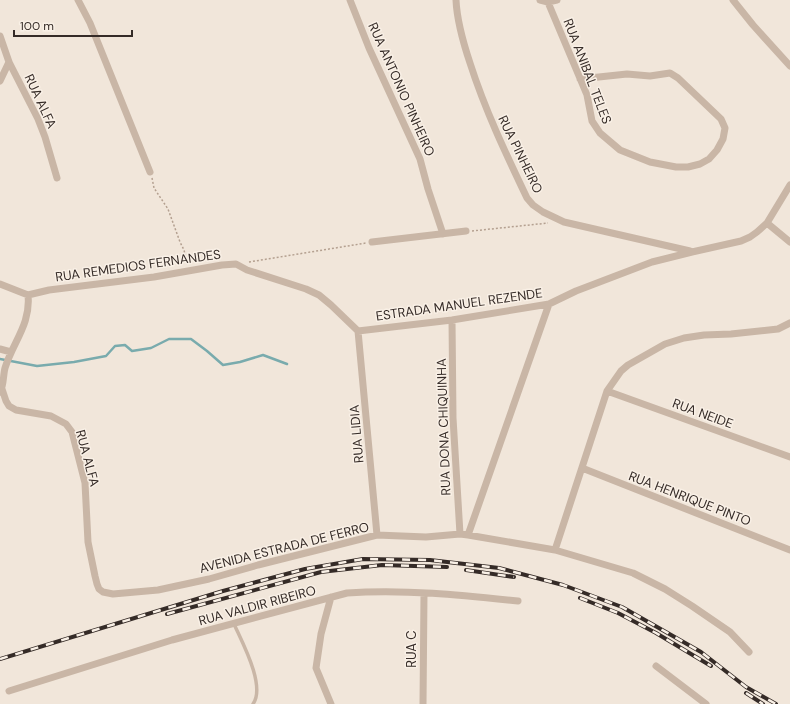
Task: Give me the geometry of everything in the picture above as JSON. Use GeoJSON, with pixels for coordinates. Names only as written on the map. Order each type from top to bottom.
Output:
{"type":"FeatureCollection","features":[{"type":"Feature","properties":{"kind":"street"},"geometry":{"type":"LineString","coordinates":[[78,0],[90,23],[150,172]]}},
{"type":"Feature","properties":{"kind":"street","name":"RUA ANTONIO PINHEIRO"},"geometry":{"type":"LineString","coordinates":[[350,0],[369,48],[420,158],[428,189],[443,234]]}},
{"type":"Feature","properties":{"kind":"street","name":"RUA PINHEIRO"},"geometry":{"type":"LineString","coordinates":[[456,0],[457,18],[479,91],[508,159],[533,205],[543,212],[564,222],[692,252]]}},
{"type":"Feature","properties":{"kind":"street"},"geometry":{"type":"LineString","coordinates":[[540,0],[557,0]]}},
{"type":"Feature","properties":{"kind":"street"},"geometry":{"type":"LineString","coordinates":[[733,0],[753,25],[790,66]]}},
{"type":"Feature","properties":{"kind":"street","name":"RUA ANIBAL TELES"},"geometry":{"type":"LineString","coordinates":[[548,1],[580,79],[587,95],[592,121],[600,133],[620,150],[650,162],[688,167],[700,164],[709,159],[717,150],[723,139],[725,128],[721,119],[678,78],[670,73],[650,76],[627,74],[580,79]]}},
{"type":"Feature","properties":{"kind":"street","name":"RUA ALFA"},"geometry":{"type":"LineString","coordinates":[[0,36],[10,62],[40,125],[57,178]]}},
{"type":"Feature","properties":{"kind":"street"},"geometry":{"type":"LineString","coordinates":[[0,81],[10,62]]}},
{"type":"Feature","properties":{"kind":"street","name":"ESTRADA MANUEL REZENDE"},"geometry":{"type":"LineString","coordinates":[[358,331],[452,320],[549,304],[576,291],[652,262],[742,241],[757,232],[767,223],[790,185]]}},
{"type":"Feature","properties":{"kind":"street"},"geometry":{"type":"LineString","coordinates":[[767,223],[790,242]]}},
{"type":"Feature","properties":{"kind":"street"},"geometry":{"type":"LineString","coordinates":[[372,242],[466,231]]}},
{"type":"Feature","properties":{"kind":"street","name":"RUA REMEDIOS FERNANDES"},"geometry":{"type":"LineString","coordinates":[[28,295],[49,290],[188,272],[222,265],[236,264],[247,270],[306,289],[319,295],[332,305],[358,331]]}},
{"type":"Feature","properties":{"kind":"street"},"geometry":{"type":"LineString","coordinates":[[0,284],[28,295],[29,305],[28,315],[11,354],[4,366],[1,391]]}},
{"type":"Feature","properties":{"kind":"street"},"geometry":{"type":"LineString","coordinates":[[468,535],[549,304]]}},
{"type":"Feature","properties":{"kind":"street","name":"RUA DONA CHIQUINHA"},"geometry":{"type":"LineString","coordinates":[[452,320],[454,418],[460,534]]}},
{"type":"Feature","properties":{"kind":"street"},"geometry":{"type":"LineString","coordinates":[[555,550],[607,391],[621,371],[628,365],[665,344],[684,338],[778,329],[790,323]]}},
{"type":"Feature","properties":{"kind":"street","name":"RUA LIDIA"},"geometry":{"type":"LineString","coordinates":[[358,331],[377,535]]}},
{"type":"Feature","properties":{"kind":"street"},"geometry":{"type":"LineString","coordinates":[[0,349],[11,354]]}},
{"type":"Feature","properties":{"kind":"street","name":"RUA ALFA"},"geometry":{"type":"LineString","coordinates":[[1,391],[9,406],[16,410],[51,416],[66,424],[72,432],[85,483],[88,542],[95,576]]}},
{"type":"Feature","properties":{"kind":"street","name":"RUA NEIDE"},"geometry":{"type":"LineString","coordinates":[[607,391],[790,457]]}},
{"type":"Feature","properties":{"kind":"street","name":"RUA HENRIQUE PINTO"},"geometry":{"type":"LineString","coordinates":[[582,468],[790,550]]}},
{"type":"Feature","properties":{"kind":"street","name":"AVENIDA ESTRADA DE FERRO"},"geometry":{"type":"LineString","coordinates":[[95,576],[99,589],[104,592],[113,594],[158,590],[210,579],[258,565],[377,535],[426,536],[460,534],[555,550],[633,573],[665,589],[730,632],[750,652]]}},
{"type":"Feature","properties":{"kind":"street","name":"RUA VALDIR RIBEIRO"},"geometry":{"type":"LineString","coordinates":[[9,691],[172,640],[347,593],[377,591],[471,596],[518,601]]}},
{"type":"Feature","properties":{"kind":"street","name":"RUA C"},"geometry":{"type":"LineString","coordinates":[[423,704],[424,594]]}},
{"type":"Feature","properties":{"kind":"street"},"geometry":{"type":"LineString","coordinates":[[331,597],[321,634],[316,668],[331,704]]}},
{"type":"Feature","properties":{"kind":"street"},"geometry":{"type":"LineString","coordinates":[[656,666],[706,704]]}},
{"type":"Feature","properties":{"kind":"lane"},"geometry":{"type":"LineString","coordinates":[[234,624],[248,656],[257,686],[256,700],[253,704]]}},
{"type":"Feature","properties":{"kind":"path"},"geometry":{"type":"LineString","coordinates":[[150,172],[154,188],[168,209],[184,250],[188,272]]}},
{"type":"Feature","properties":{"kind":"path"},"geometry":{"type":"LineString","coordinates":[[466,231],[549,223]]}},
{"type":"Feature","properties":{"kind":"path"},"geometry":{"type":"LineString","coordinates":[[236,264],[372,242]]}},
{"type":"Feature","properties":{"kind":"waterway"},"geometry":{"type":"LineString","coordinates":[[0,359],[37,366],[74,362],[106,356],[115,346],[125,345],[132,351],[151,348],[169,339],[191,339],[223,365],[240,362],[263,355],[287,364]]}},
{"type":"Feature","properties":{"kind":"railway"},"geometry":{"type":"LineString","coordinates":[[0,659],[223,591],[305,569],[363,559],[430,560],[499,568],[563,585],[622,607],[701,652],[746,687],[776,704]]}},
{"type":"Feature","properties":{"kind":"railway"},"geometry":{"type":"LineString","coordinates":[[167,614],[321,572],[382,565],[447,567]]}},
{"type":"Feature","properties":{"kind":"railway"},"geometry":{"type":"LineString","coordinates":[[466,570],[514,577]]}},
{"type":"Feature","properties":{"kind":"railway"},"geometry":{"type":"LineString","coordinates":[[580,598],[618,613],[656,633],[711,666]]}},
{"type":"Feature","properties":{"kind":"railway"},"geometry":{"type":"LineString","coordinates":[[746,693],[763,704]]}}]}
